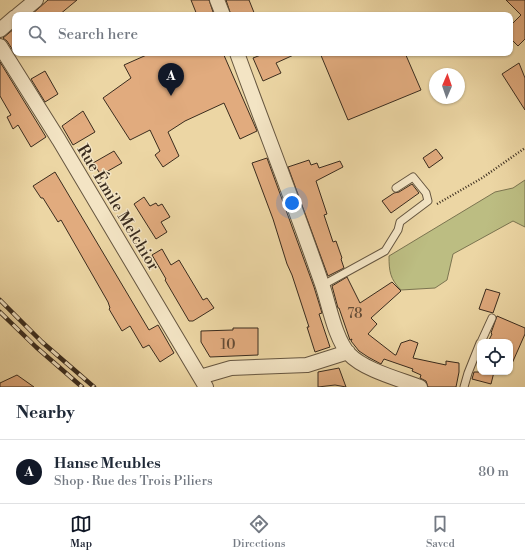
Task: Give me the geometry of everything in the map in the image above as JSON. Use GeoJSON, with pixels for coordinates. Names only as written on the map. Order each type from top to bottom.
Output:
{"type":"FeatureCollection","features":[{"type":"Feature","properties":{"kind":"street"},"geometry":{"type":"LineString","coordinates":[[22,12],[36,0]]}},
{"type":"Feature","properties":{"kind":"street"},"geometry":{"type":"LineString","coordinates":[[217,0],[222,12]]}},
{"type":"Feature","properties":{"kind":"street"},"geometry":{"type":"LineString","coordinates":[[0,30],[12,20]]}},
{"type":"Feature","properties":{"kind":"street","name":"Rue Émile Melchior"},"geometry":{"type":"LineString","coordinates":[[0,46],[203,382]]}},
{"type":"Feature","properties":{"kind":"street"},"geometry":{"type":"LineString","coordinates":[[238,56],[322,285],[339,336],[348,352],[366,367],[420,387]]}},
{"type":"Feature","properties":{"kind":"street"},"geometry":{"type":"LineString","coordinates":[[203,382],[231,368],[307,365],[348,352]]}},
{"type":"Feature","properties":{"kind":"lane"},"geometry":{"type":"LineString","coordinates":[[322,285],[385,251],[398,230],[400,222],[428,201],[426,192],[413,177],[396,188]]}},
{"type":"Feature","properties":{"kind":"lane"},"geometry":{"type":"LineString","coordinates":[[482,339],[492,318]]}},
{"type":"Feature","properties":{"kind":"lane"},"geometry":{"type":"LineString","coordinates":[[464,387],[477,350]]}},
{"type":"Feature","properties":{"kind":"path"},"geometry":{"type":"LineString","coordinates":[[437,204],[482,178],[525,148]]}},
{"type":"Feature","properties":{"kind":"green space"},"geometry":{"type":"Polygon","coordinates":[[[525,180],[525,227],[513,221],[453,254],[447,280],[435,288],[401,290],[397,286],[391,274],[389,256],[495,192],[513,188],[525,180]]]}},
{"type":"Feature","properties":{"kind":"building"},"geometry":{"type":"Polygon","coordinates":[[[48,0],[77,0],[63,12],[34,12],[48,0]]]}},
{"type":"Feature","properties":{"kind":"building"},"geometry":{"type":"Polygon","coordinates":[[[191,0],[209,0],[213,12],[196,12],[191,0]]]}},
{"type":"Feature","properties":{"kind":"building"},"geometry":{"type":"Polygon","coordinates":[[[226,0],[249,0],[254,12],[230,12],[226,0]]]}},
{"type":"Feature","properties":{"kind":"building"},"geometry":{"type":"Polygon","coordinates":[[[506,0],[525,0],[525,39],[518,46],[513,41],[513,23],[521,15],[506,0]]]}},
{"type":"Feature","properties":{"kind":"building"},"geometry":{"type":"Polygon","coordinates":[[[12,30],[12,49],[7,41],[3,38],[12,30]]]}},
{"type":"Feature","properties":{"kind":"building"},"geometry":{"type":"Polygon","coordinates":[[[144,56],[224,56],[257,131],[240,139],[224,103],[185,121],[168,132],[179,156],[163,167],[155,155],[160,151],[150,130],[130,140],[103,98],[131,78],[124,65],[144,56]]]}},
{"type":"Feature","properties":{"kind":"building"},"geometry":{"type":"Polygon","coordinates":[[[258,56],[291,56],[276,63],[281,73],[263,81],[253,58],[258,56]]]}},
{"type":"Feature","properties":{"kind":"building"},"geometry":{"type":"Polygon","coordinates":[[[321,56],[406,56],[421,90],[348,120],[321,56]]]}},
{"type":"Feature","properties":{"kind":"building"},"geometry":{"type":"Polygon","coordinates":[[[0,62],[46,137],[31,147],[18,125],[13,129],[7,117],[11,115],[0,96],[0,62]]]}},
{"type":"Feature","properties":{"kind":"building"},"geometry":{"type":"Polygon","coordinates":[[[519,63],[525,78],[525,110],[502,74],[519,63]]]}},
{"type":"Feature","properties":{"kind":"building"},"geometry":{"type":"Polygon","coordinates":[[[45,71],[58,94],[45,102],[31,79],[45,71]]]}},
{"type":"Feature","properties":{"kind":"building"},"geometry":{"type":"Polygon","coordinates":[[[83,111],[95,132],[73,145],[62,126],[83,111]]]}},
{"type":"Feature","properties":{"kind":"building"},"geometry":{"type":"Polygon","coordinates":[[[436,149],[443,158],[429,168],[423,158],[436,149]]]}},
{"type":"Feature","properties":{"kind":"building"},"geometry":{"type":"Polygon","coordinates":[[[114,151],[122,163],[101,175],[93,163],[114,151]]]}},
{"type":"Feature","properties":{"kind":"building"},"geometry":{"type":"Polygon","coordinates":[[[267,158],[322,313],[319,314],[330,347],[315,352],[307,327],[309,327],[292,275],[252,163],[267,158]]]}},
{"type":"Feature","properties":{"kind":"building"},"geometry":{"type":"Polygon","coordinates":[[[309,160],[311,165],[317,163],[319,168],[340,161],[343,167],[316,181],[327,214],[324,215],[333,242],[336,241],[344,268],[328,276],[288,167],[309,160]]]}},
{"type":"Feature","properties":{"kind":"building"},"geometry":{"type":"Polygon","coordinates":[[[55,172],[149,330],[158,325],[174,353],[160,362],[149,345],[143,348],[130,326],[122,331],[109,309],[108,302],[61,220],[58,222],[43,198],[41,198],[33,186],[55,172]]]}},
{"type":"Feature","properties":{"kind":"building"},"geometry":{"type":"Polygon","coordinates":[[[412,184],[419,193],[391,213],[382,201],[412,184]]]}},
{"type":"Feature","properties":{"kind":"building"},"geometry":{"type":"Polygon","coordinates":[[[144,197],[150,206],[156,203],[158,206],[162,204],[170,217],[161,222],[167,232],[156,239],[134,204],[144,197]]]}},
{"type":"Feature","properties":{"kind":"building"},"geometry":{"type":"Polygon","coordinates":[[[162,249],[171,265],[179,260],[203,300],[207,298],[214,308],[193,321],[189,321],[152,255],[162,249]]]}},
{"type":"Feature","properties":{"kind":"building"},"geometry":{"type":"Polygon","coordinates":[[[347,277],[360,303],[392,282],[401,291],[371,318],[377,324],[368,334],[395,355],[401,343],[410,340],[418,343],[413,358],[446,365],[446,361],[459,363],[456,387],[428,387],[426,381],[420,378],[421,375],[412,371],[413,369],[384,359],[381,364],[359,351],[351,341],[352,339],[350,340],[338,308],[332,286],[347,277]]]}},
{"type":"Feature","properties":{"kind":"building"},"geometry":{"type":"Polygon","coordinates":[[[486,289],[500,293],[493,313],[479,309],[486,289]]]}},
{"type":"Feature","properties":{"kind":"building"},"geometry":{"type":"Polygon","coordinates":[[[497,316],[525,328],[525,334],[513,361],[513,339],[490,339],[492,334],[491,333],[497,316]]]}},
{"type":"Feature","properties":{"kind":"building"},"geometry":{"type":"Polygon","coordinates":[[[233,328],[258,328],[258,355],[210,357],[201,342],[201,331],[233,330],[233,328]]]}},
{"type":"Feature","properties":{"kind":"building"},"geometry":{"type":"Polygon","coordinates":[[[339,368],[346,387],[335,385],[318,387],[318,372],[339,368]]]}},
{"type":"Feature","properties":{"kind":"building"},"geometry":{"type":"Polygon","coordinates":[[[474,372],[477,372],[477,375],[493,375],[491,384],[472,379],[474,372]]]}},
{"type":"Feature","properties":{"kind":"building"},"geometry":{"type":"Polygon","coordinates":[[[17,375],[34,387],[0,387],[0,383],[17,375]]]}},
{"type":"Feature","properties":{"kind":"railway"},"geometry":{"type":"LineString","coordinates":[[0,300],[42,342],[94,387]]}},
{"type":"Feature","properties":{"kind":"railway"},"geometry":{"type":"LineString","coordinates":[[0,312],[36,347],[82,387]]}},
{"type":"Feature","properties":{"kind":"place","name":"Hanse Meubles"},"geometry":{"type":"Point","coordinates":[171,96]}}]}
